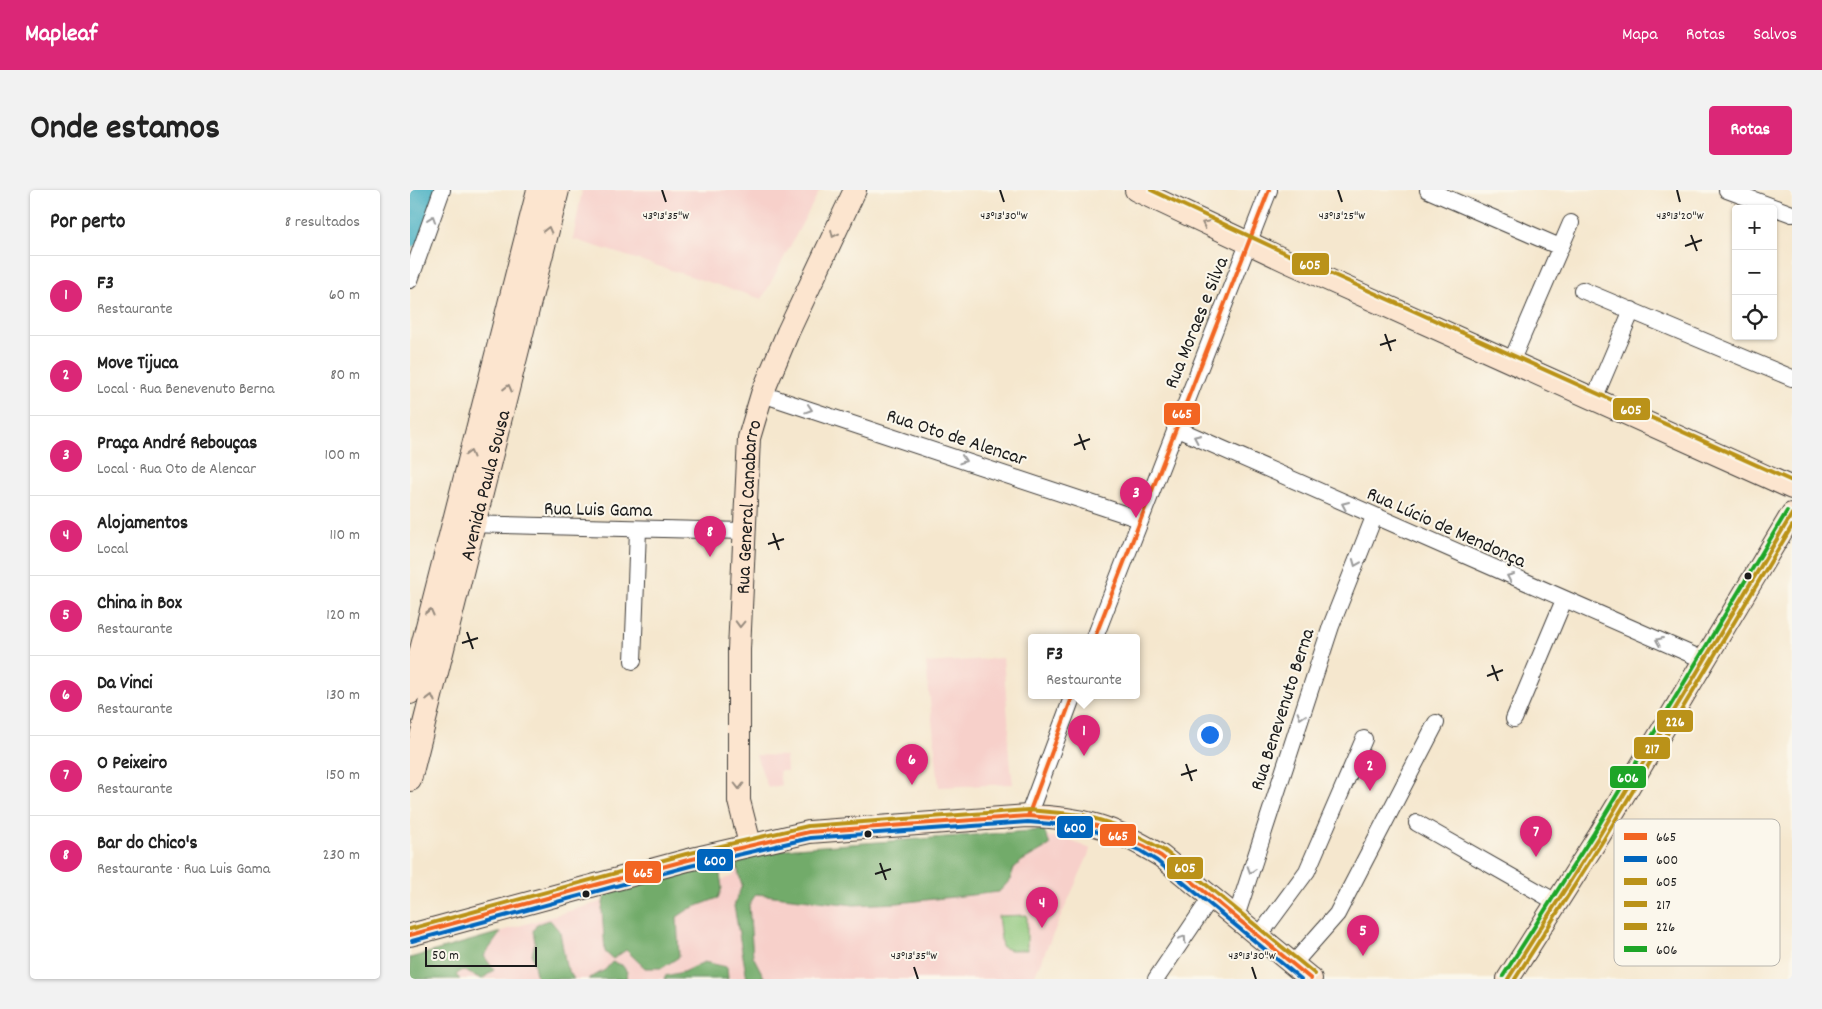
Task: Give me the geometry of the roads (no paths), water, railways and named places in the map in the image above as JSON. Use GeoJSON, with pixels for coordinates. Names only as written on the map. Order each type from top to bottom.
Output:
{"type":"FeatureCollection","features":[{"type":"Feature","properties":{"kind":"street"},"geometry":{"type":"LineString","coordinates":[[410,280],[442,190]]}},
{"type":"Feature","properties":{"kind":"street","name":"Avenida Paula Sousa"},"geometry":{"type":"LineString","coordinates":[[523,288],[538,190]]}},
{"type":"Feature","properties":{"kind":"street","name":"Avenida Paula Sousa"},"geometry":{"type":"LineString","coordinates":[[412,767],[463,524],[523,288],[558,190]]}},
{"type":"Feature","properties":{"kind":"street","name":"Rua General Canabarro"},"geometry":{"type":"LineString","coordinates":[[750,844],[738,801],[739,650],[749,438],[762,394],[788,332],[855,190]]}},
{"type":"Feature","properties":{"kind":"street"},"geometry":{"type":"LineString","coordinates":[[1136,190],[1249,244],[1792,488]]}},
{"type":"Feature","properties":{"kind":"street","name":"Rua Moraes e Silva"},"geometry":{"type":"LineString","coordinates":[[1096,634],[1174,428],[1269,190]]}},
{"type":"Feature","properties":{"kind":"street"},"geometry":{"type":"LineString","coordinates":[[1428,190],[1560,247]]}},
{"type":"Feature","properties":{"kind":"street"},"geometry":{"type":"LineString","coordinates":[[1726,190],[1792,214]]}},
{"type":"Feature","properties":{"kind":"street"},"geometry":{"type":"LineString","coordinates":[[1511,362],[1571,223]]}},
{"type":"Feature","properties":{"kind":"street"},"geometry":{"type":"LineString","coordinates":[[1582,290],[1792,378]]}},
{"type":"Feature","properties":{"kind":"street"},"geometry":{"type":"LineString","coordinates":[[1594,399],[1632,310]]}},
{"type":"Feature","properties":{"kind":"street","name":"Rua Oto de Alencar"},"geometry":{"type":"LineString","coordinates":[[762,394],[1139,519]]}},
{"type":"Feature","properties":{"kind":"street","name":"Rua Lúcio de Mendonça"},"geometry":{"type":"LineString","coordinates":[[1174,428],[1704,660]]}},
{"type":"Feature","properties":{"kind":"street"},"geometry":{"type":"LineString","coordinates":[[1508,979],[1792,514]]}},
{"type":"Feature","properties":{"kind":"street","name":"Rua Benevenuto Berna"},"geometry":{"type":"LineString","coordinates":[[1236,917],[1330,626],[1374,517]]}},
{"type":"Feature","properties":{"kind":"street","name":"Avenida Paula Sousa"},"geometry":{"type":"LineString","coordinates":[[410,693],[463,524]]}},
{"type":"Feature","properties":{"kind":"street","name":"Rua Luis Gama"},"geometry":{"type":"LineString","coordinates":[[463,524],[638,530],[744,531]]}},
{"type":"Feature","properties":{"kind":"street"},"geometry":{"type":"LineString","coordinates":[[633,661],[638,530]]}},
{"type":"Feature","properties":{"kind":"street"},"geometry":{"type":"LineString","coordinates":[[1514,719],[1564,600]]}},
{"type":"Feature","properties":{"kind":"street"},"geometry":{"type":"LineString","coordinates":[[1028,816],[1072,699]]}},
{"type":"Feature","properties":{"kind":"street"},"geometry":{"type":"LineString","coordinates":[[1293,964],[1337,914],[1436,722]]}},
{"type":"Feature","properties":{"kind":"street"},"geometry":{"type":"LineString","coordinates":[[1259,936],[1307,871],[1364,739]]}},
{"type":"Feature","properties":{"kind":"street"},"geometry":{"type":"LineString","coordinates":[[410,936],[750,844],[809,832],[1028,816],[1061,817],[1085,821],[1135,840],[1161,856],[1311,979]]}},
{"type":"Feature","properties":{"kind":"street"},"geometry":{"type":"LineString","coordinates":[[1417,823],[1556,902]]}},
{"type":"Feature","properties":{"kind":"street"},"geometry":{"type":"LineString","coordinates":[[1156,979],[1212,896]]}},
{"type":"Feature","properties":{"kind":"waterway"},"geometry":{"type":"LineString","coordinates":[[410,233],[424,190]]}},
{"type":"Feature","properties":{"kind":"place","name":"Praça André Rebouças"},"geometry":{"type":"Point","coordinates":[1136,518]}},
{"type":"Feature","properties":{"kind":"place","name":"Bar do Chico's"},"geometry":{"type":"Point","coordinates":[710,557]}},
{"type":"Feature","properties":{"kind":"place","name":"F3"},"geometry":{"type":"Point","coordinates":[1084,756]}},
{"type":"Feature","properties":{"kind":"place","name":"Da Vinci"},"geometry":{"type":"Point","coordinates":[912,785]}},
{"type":"Feature","properties":{"kind":"place","name":"Move Tijuca"},"geometry":{"type":"Point","coordinates":[1370,791]}},
{"type":"Feature","properties":{"kind":"place","name":"O Peixeiro"},"geometry":{"type":"Point","coordinates":[1536,857]}},
{"type":"Feature","properties":{"kind":"place","name":"Alojamentos"},"geometry":{"type":"Point","coordinates":[1042,928]}},
{"type":"Feature","properties":{"kind":"place","name":"China in Box"},"geometry":{"type":"Point","coordinates":[1363,956]}}]}
